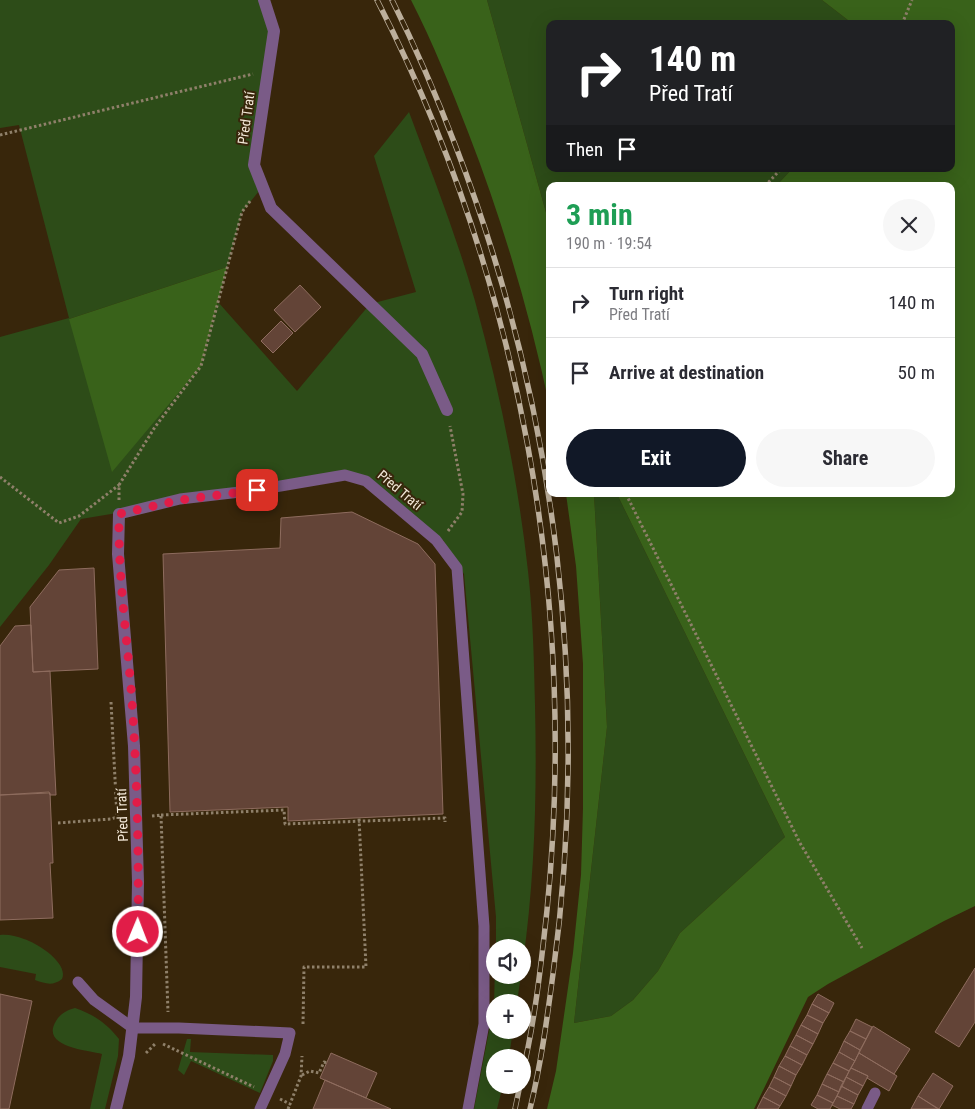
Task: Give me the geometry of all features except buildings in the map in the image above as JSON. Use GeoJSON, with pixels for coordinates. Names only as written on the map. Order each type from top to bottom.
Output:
{"type":"FeatureCollection","features":[{"type":"Feature","properties":{"kind":"street","name":"Před Tratí"},"geometry":{"type":"LineString","coordinates":[[264,0],[274,31],[254,165],[271,208],[422,354],[447,410]]}},
{"type":"Feature","properties":{"kind":"street","name":"Před Tratí"},"geometry":{"type":"LineString","coordinates":[[116,1109],[129,1056],[133,1028],[137,948],[137,816],[130,687],[118,554],[119,514]]}},
{"type":"Feature","properties":{"kind":"lane","name":"Před Tratí"},"geometry":{"type":"LineString","coordinates":[[119,514],[180,500],[257,490],[345,475],[366,481],[436,540],[456,568],[484,926],[484,1024],[468,1109]]}},
{"type":"Feature","properties":{"kind":"lane"},"geometry":{"type":"LineString","coordinates":[[78,982],[94,1000],[133,1028],[290,1033],[284,1054],[260,1109]]}},
{"type":"Feature","properties":{"kind":"lane"},"geometry":{"type":"LineString","coordinates":[[867,1109],[875,1093]]}},
{"type":"Feature","properties":{"kind":"path"},"geometry":{"type":"LineString","coordinates":[[904,20],[912,0]]}},
{"type":"Feature","properties":{"kind":"path"},"geometry":{"type":"LineString","coordinates":[[0,135],[268,70]]}},
{"type":"Feature","properties":{"kind":"path"},"geometry":{"type":"LineString","coordinates":[[769,182],[779,172]]}},
{"type":"Feature","properties":{"kind":"path"},"geometry":{"type":"LineString","coordinates":[[0,477],[59,523],[79,516],[119,485],[155,427],[201,366],[242,212],[263,186]]}},
{"type":"Feature","properties":{"kind":"path"},"geometry":{"type":"LineString","coordinates":[[436,540],[450,530],[462,512],[463,494],[447,410]]}},
{"type":"Feature","properties":{"kind":"path"},"geometry":{"type":"LineString","coordinates":[[119,485],[119,514]]}},
{"type":"Feature","properties":{"kind":"path"},"geometry":{"type":"LineString","coordinates":[[627,497],[800,843],[862,948]]}},
{"type":"Feature","properties":{"kind":"path"},"geometry":{"type":"LineString","coordinates":[[161,815],[244,810],[284,810],[285,824],[445,818],[445,822]]}},
{"type":"Feature","properties":{"kind":"path"},"geometry":{"type":"LineString","coordinates":[[58,823],[117,817]]}},
{"type":"Feature","properties":{"kind":"path"},"geometry":{"type":"LineString","coordinates":[[303,1032],[304,966],[366,967],[360,820]]}},
{"type":"Feature","properties":{"kind":"path"},"geometry":{"type":"LineString","coordinates":[[162,1044],[290,1104]]}},
{"type":"Feature","properties":{"kind":"path"},"geometry":{"type":"LineString","coordinates":[[288,1109],[301,1076],[302,1050]]}},
{"type":"Feature","properties":{"kind":"path"},"geometry":{"type":"LineString","coordinates":[[301,1076],[310,1071],[319,1073],[324,1062],[327,1063]]}},
{"type":"Feature","properties":{"kind":"green space"},"geometry":{"type":"Polygon","coordinates":[[[0,0],[264,0],[274,31],[254,165],[263,186],[242,212],[227,267],[69,319],[201,366],[218,302],[297,391],[370,304],[416,292],[374,156],[409,112],[452,229],[475,301],[507,435],[524,537],[532,621],[536,769],[533,866],[526,939],[496,939],[496,917],[464,574],[443,540],[436,540],[366,481],[345,475],[81,519],[49,565],[0,627],[0,337],[69,318],[19,125],[0,128],[0,0]]]}},
{"type":"Feature","properties":{"kind":"green space"},"geometry":{"type":"Polygon","coordinates":[[[411,0],[487,0],[546,213],[546,390],[534,338],[493,200],[468,132],[427,33],[411,0]]]}},
{"type":"Feature","properties":{"kind":"green space"},"geometry":{"type":"Polygon","coordinates":[[[487,0],[822,0],[848,20],[546,20],[546,172],[789,172],[780,182],[546,182],[546,213],[487,0]]]}},
{"type":"Feature","properties":{"kind":"green space"},"geometry":{"type":"Polygon","coordinates":[[[822,0],[975,0],[975,906],[828,984],[808,997],[754,1109],[547,1109],[556,1071],[573,953],[581,875],[583,664],[576,566],[566,497],[594,497],[607,727],[574,1023],[611,1016],[633,1000],[658,971],[680,933],[785,837],[618,497],[955,497],[955,182],[780,182],[789,172],[955,172],[955,20],[848,20],[822,0]]]}},
{"type":"Feature","properties":{"kind":"green space"},"geometry":{"type":"Polygon","coordinates":[[[227,267],[201,366],[112,472],[69,319],[227,267]]]}},
{"type":"Feature","properties":{"kind":"green space"},"geometry":{"type":"Polygon","coordinates":[[[594,497],[618,497],[785,837],[680,933],[658,971],[633,1000],[611,1016],[574,1023],[607,727],[594,497]]]}},
{"type":"Feature","properties":{"kind":"green space"},"geometry":{"type":"Polygon","coordinates":[[[0,935],[21,938],[44,949],[51,954],[61,967],[62,979],[56,983],[46,983],[35,980],[36,974],[0,967],[0,935]]]}},
{"type":"Feature","properties":{"kind":"green space"},"geometry":{"type":"Polygon","coordinates":[[[495,984],[520,984],[518,994],[494,994],[495,984]]]}},
{"type":"Feature","properties":{"kind":"green space"},"geometry":{"type":"Polygon","coordinates":[[[75,1008],[100,1020],[119,1039],[118,1056],[105,1109],[90,1109],[102,1054],[67,1046],[54,1037],[53,1030],[56,1021],[64,1013],[75,1008]]]}},
{"type":"Feature","properties":{"kind":"green space"},"geometry":{"type":"Polygon","coordinates":[[[187,1039],[191,1039],[190,1052],[273,1055],[273,1061],[260,1093],[191,1061],[184,1075],[178,1070],[187,1039]]]}},
{"type":"Feature","properties":{"kind":"green space"},"geometry":{"type":"Polygon","coordinates":[[[487,1039],[512,1039],[510,1049],[486,1049],[486,1094],[501,1094],[497,1109],[474,1109],[487,1039]]]}},
{"type":"Feature","properties":{"kind":"railway"},"geometry":{"type":"LineString","coordinates":[[377,0],[427,106],[468,216],[502,328],[527,443],[545,559],[554,676],[554,793],[547,910],[528,1049]]}},
{"type":"Feature","properties":{"kind":"railway"},"geometry":{"type":"LineString","coordinates":[[392,0],[418,54],[456,147],[491,247],[519,348],[546,482]]}},
{"type":"Feature","properties":{"kind":"railway"},"geometry":{"type":"LineString","coordinates":[[530,1109],[541,1058],[553,974],[564,869],[568,764],[566,659],[557,554],[548,497]]}},
{"type":"Feature","properties":{"kind":"railway"},"geometry":{"type":"LineString","coordinates":[[515,1109],[518,1094]]}},
{"type":"Feature","properties":{"kind":"route"},"geometry":{"type":"LineString","coordinates":[[138,932],[134,746],[118,554],[119,514],[180,500],[257,490]]}}]}
